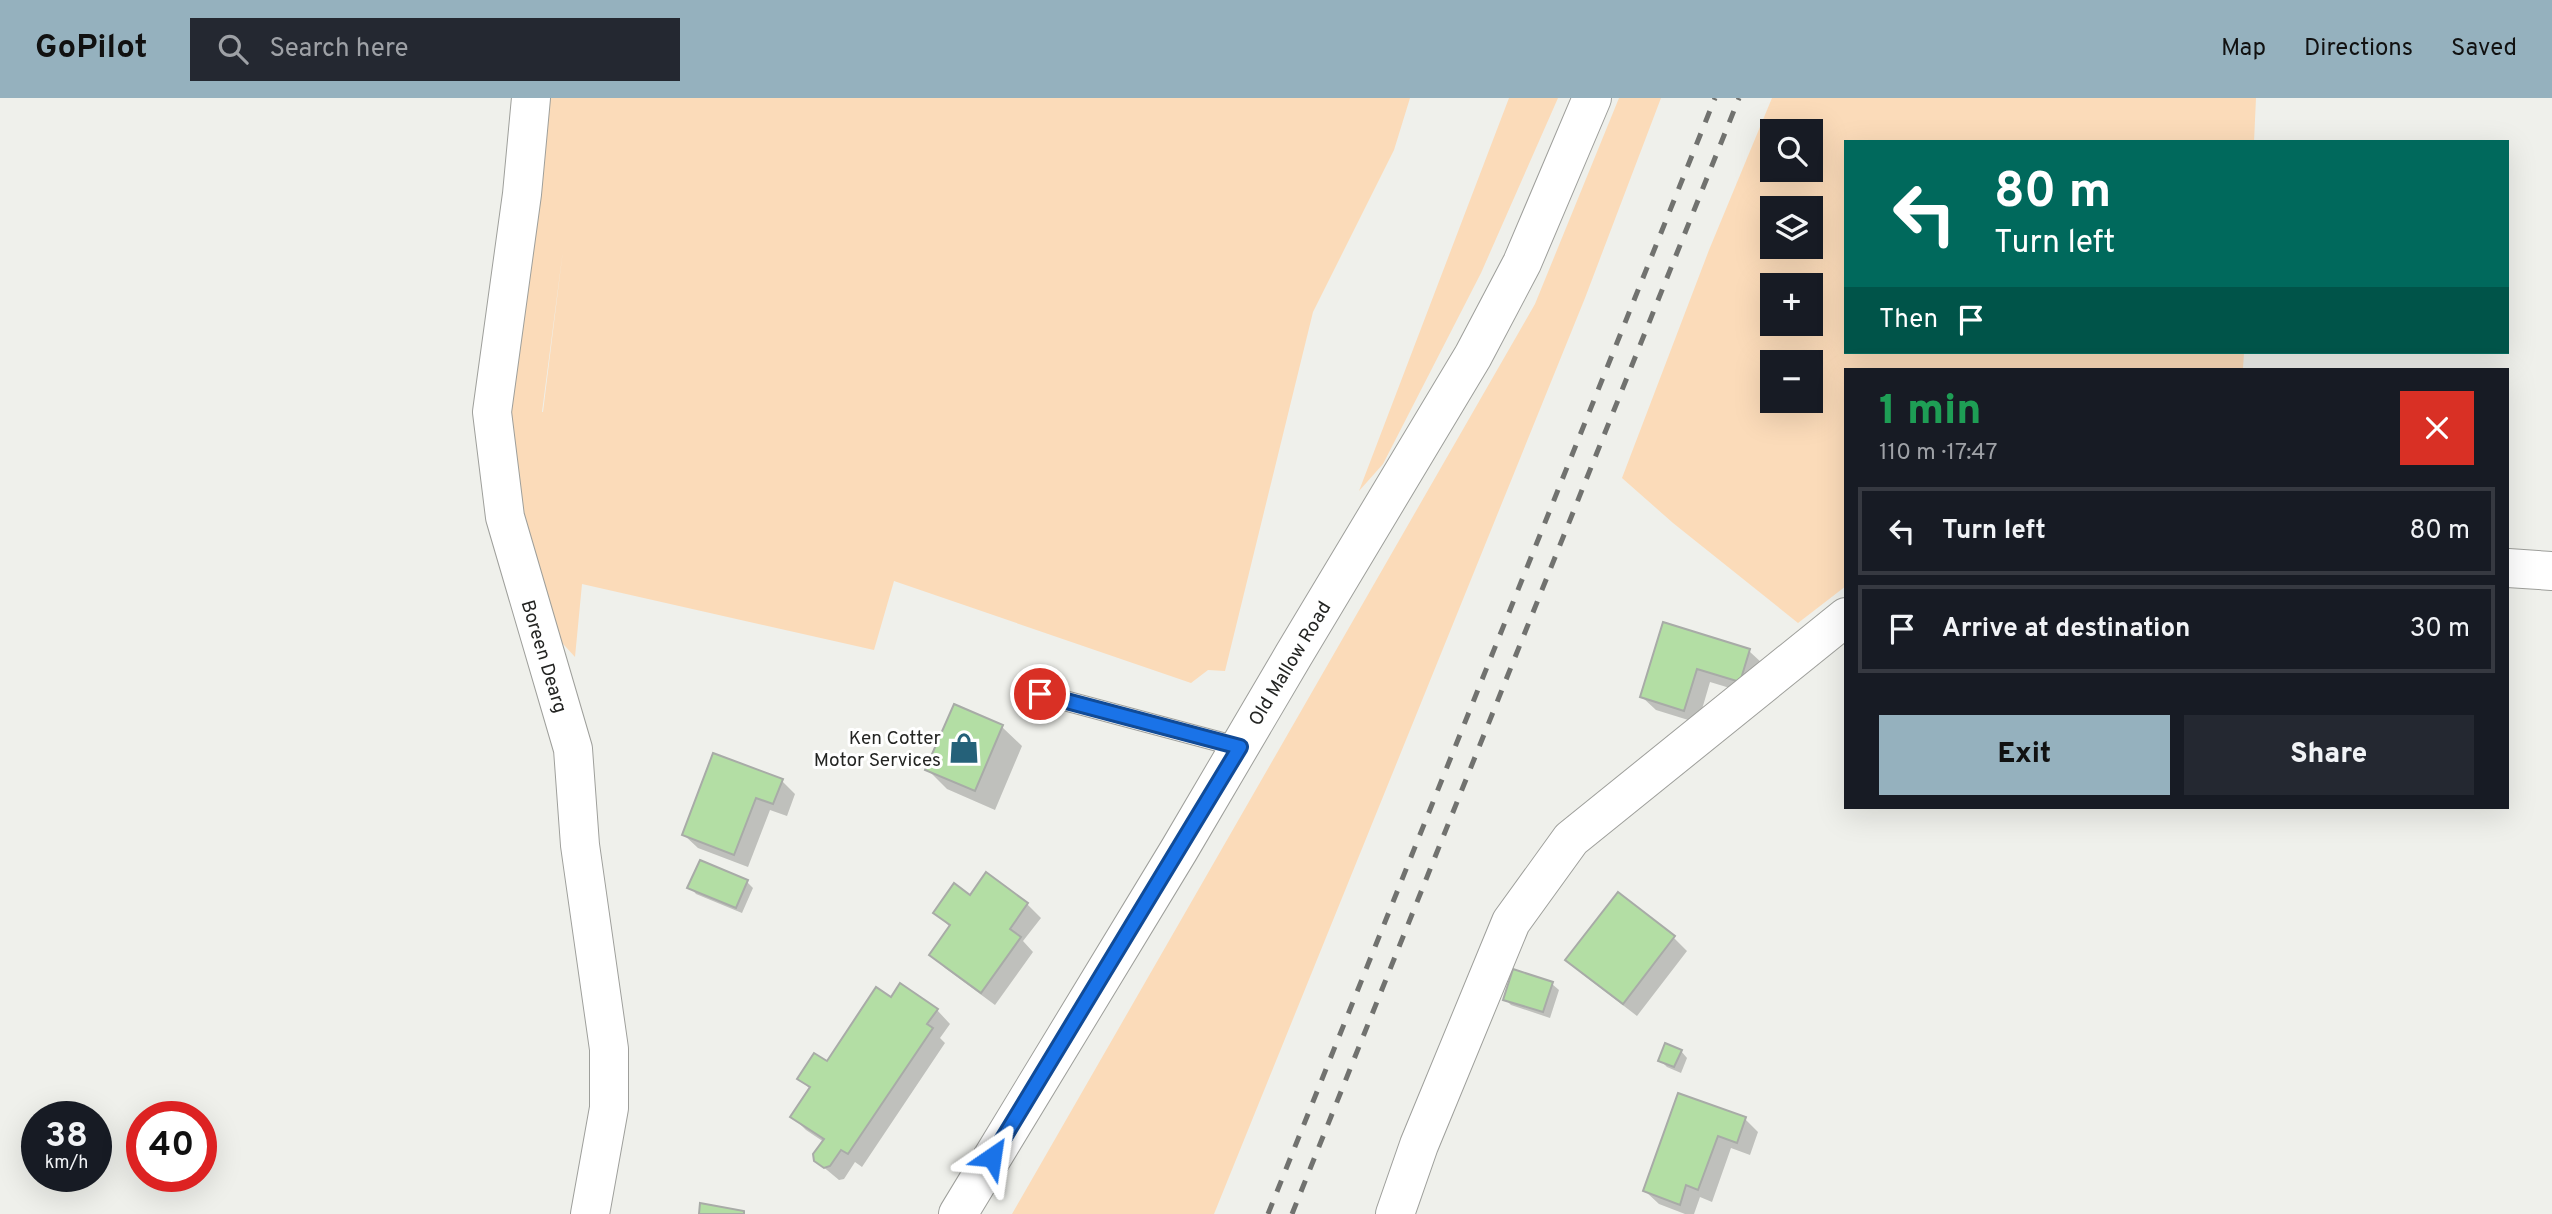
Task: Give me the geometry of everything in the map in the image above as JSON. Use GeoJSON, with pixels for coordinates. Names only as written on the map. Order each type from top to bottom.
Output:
{"type":"FeatureCollection","features":[{"type":"Feature","properties":{"kind":"street","name":"Boreen Dearg"},"geometry":{"type":"LineString","coordinates":[[531,98],[522,194],[492,412],[505,517],[573,749],[579,845],[609,1049],[609,1108],[590,1214]]}},
{"type":"Feature","properties":{"kind":"street","name":"Old Mallow Road"},"geometry":{"type":"LineString","coordinates":[[958,1214],[1473,356],[1522,263],[1592,98]]}},
{"type":"Feature","properties":{"kind":"street"},"geometry":{"type":"LineString","coordinates":[[2509,568],[2552,572]]}},
{"type":"Feature","properties":{"kind":"street"},"geometry":{"type":"LineString","coordinates":[[1395,1214],[1419,1145],[1511,922],[1571,839],[1844,619]]}},
{"type":"Feature","properties":{"kind":"lane"},"geometry":{"type":"LineString","coordinates":[[1040,694],[1240,747]]}},
{"type":"Feature","properties":{"kind":"shaded area"},"geometry":{"type":"Polygon","coordinates":[[[541,98],[1410,98],[1394,150],[1313,312],[1225,671],[1208,670],[1191,683],[894,581],[874,650],[582,584],[575,657],[554,634],[519,527],[501,413],[541,98]],[[563,250],[542,412],[543,412],[563,250]]]}},
{"type":"Feature","properties":{"kind":"shaded area"},"geometry":{"type":"Polygon","coordinates":[[[1509,98],[1558,98],[1481,273],[1383,464],[1359,491],[1509,98]]]}},
{"type":"Feature","properties":{"kind":"shaded area"},"geometry":{"type":"Polygon","coordinates":[[[1619,98],[1661,98],[1585,298],[1214,1214],[1012,1214],[1535,304],[1619,98]]]}},
{"type":"Feature","properties":{"kind":"shaded area"},"geometry":{"type":"Polygon","coordinates":[[[1772,98],[2256,98],[2254,140],[1844,140],[1844,354],[2244,354],[2243,368],[1844,368],[1844,588],[1798,623],[1673,523],[1622,478],[1709,250],[1760,127],[1760,182],[1823,182],[1823,119],[1763,119],[1772,98]]]}},
{"type":"Feature","properties":{"kind":"building"},"geometry":{"type":"Polygon","coordinates":[[[1663,622],[1750,649],[1740,682],[1697,669],[1684,711],[1640,697],[1663,622]]]}},
{"type":"Feature","properties":{"kind":"building","name":"Ken Cotter Motor Services"},"geometry":{"type":"Polygon","coordinates":[[[954,704],[1003,725],[975,791],[925,770],[954,704]]]}},
{"type":"Feature","properties":{"kind":"building"},"geometry":{"type":"Polygon","coordinates":[[[713,753],[783,779],[773,804],[756,798],[734,855],[682,835],[713,753]]]}},
{"type":"Feature","properties":{"kind":"building"},"geometry":{"type":"Polygon","coordinates":[[[700,860],[748,880],[736,908],[687,888],[700,860]]]}},
{"type":"Feature","properties":{"kind":"building"},"geometry":{"type":"Polygon","coordinates":[[[986,872],[1028,903],[1010,929],[1021,937],[981,993],[929,955],[950,925],[933,913],[954,883],[970,895],[986,872]]]}},
{"type":"Feature","properties":{"kind":"building"},"geometry":{"type":"Polygon","coordinates":[[[1618,892],[1675,936],[1623,1004],[1565,960],[1618,892]]]}},
{"type":"Feature","properties":{"kind":"building"},"geometry":{"type":"Polygon","coordinates":[[[1513,969],[1553,982],[1543,1012],[1503,1000],[1513,969]]]}},
{"type":"Feature","properties":{"kind":"building"},"geometry":{"type":"Polygon","coordinates":[[[900,983],[938,1009],[927,1024],[933,1028],[848,1154],[841,1150],[830,1166],[824,1168],[814,1161],[813,1154],[824,1139],[790,1117],[810,1087],[797,1079],[814,1053],[827,1061],[876,987],[891,997],[900,983]]]}},
{"type":"Feature","properties":{"kind":"building"},"geometry":{"type":"Polygon","coordinates":[[[1665,1043],[1682,1050],[1674,1067],[1658,1061],[1665,1043]]]}},
{"type":"Feature","properties":{"kind":"building"},"geometry":{"type":"Polygon","coordinates":[[[1678,1093],[1746,1117],[1737,1143],[1718,1136],[1698,1190],[1686,1185],[1680,1205],[1643,1191],[1678,1093]]]}},
{"type":"Feature","properties":{"kind":"building"},"geometry":{"type":"Polygon","coordinates":[[[700,1203],[744,1211],[744,1214],[699,1214],[700,1203]]]}},
{"type":"Feature","properties":{"kind":"railway"},"geometry":{"type":"LineString","coordinates":[[1268,1214],[1715,98]]}},
{"type":"Feature","properties":{"kind":"railway"},"geometry":{"type":"LineString","coordinates":[[1292,1214],[1739,98]]}},
{"type":"Feature","properties":{"kind":"place","name":"Ken Cotter Motor Services"},"geometry":{"type":"Point","coordinates":[964,748]}},
{"type":"Feature","properties":{"kind":"route"},"geometry":{"type":"LineString","coordinates":[[992,1157],[1240,747],[1040,694]]}}]}
